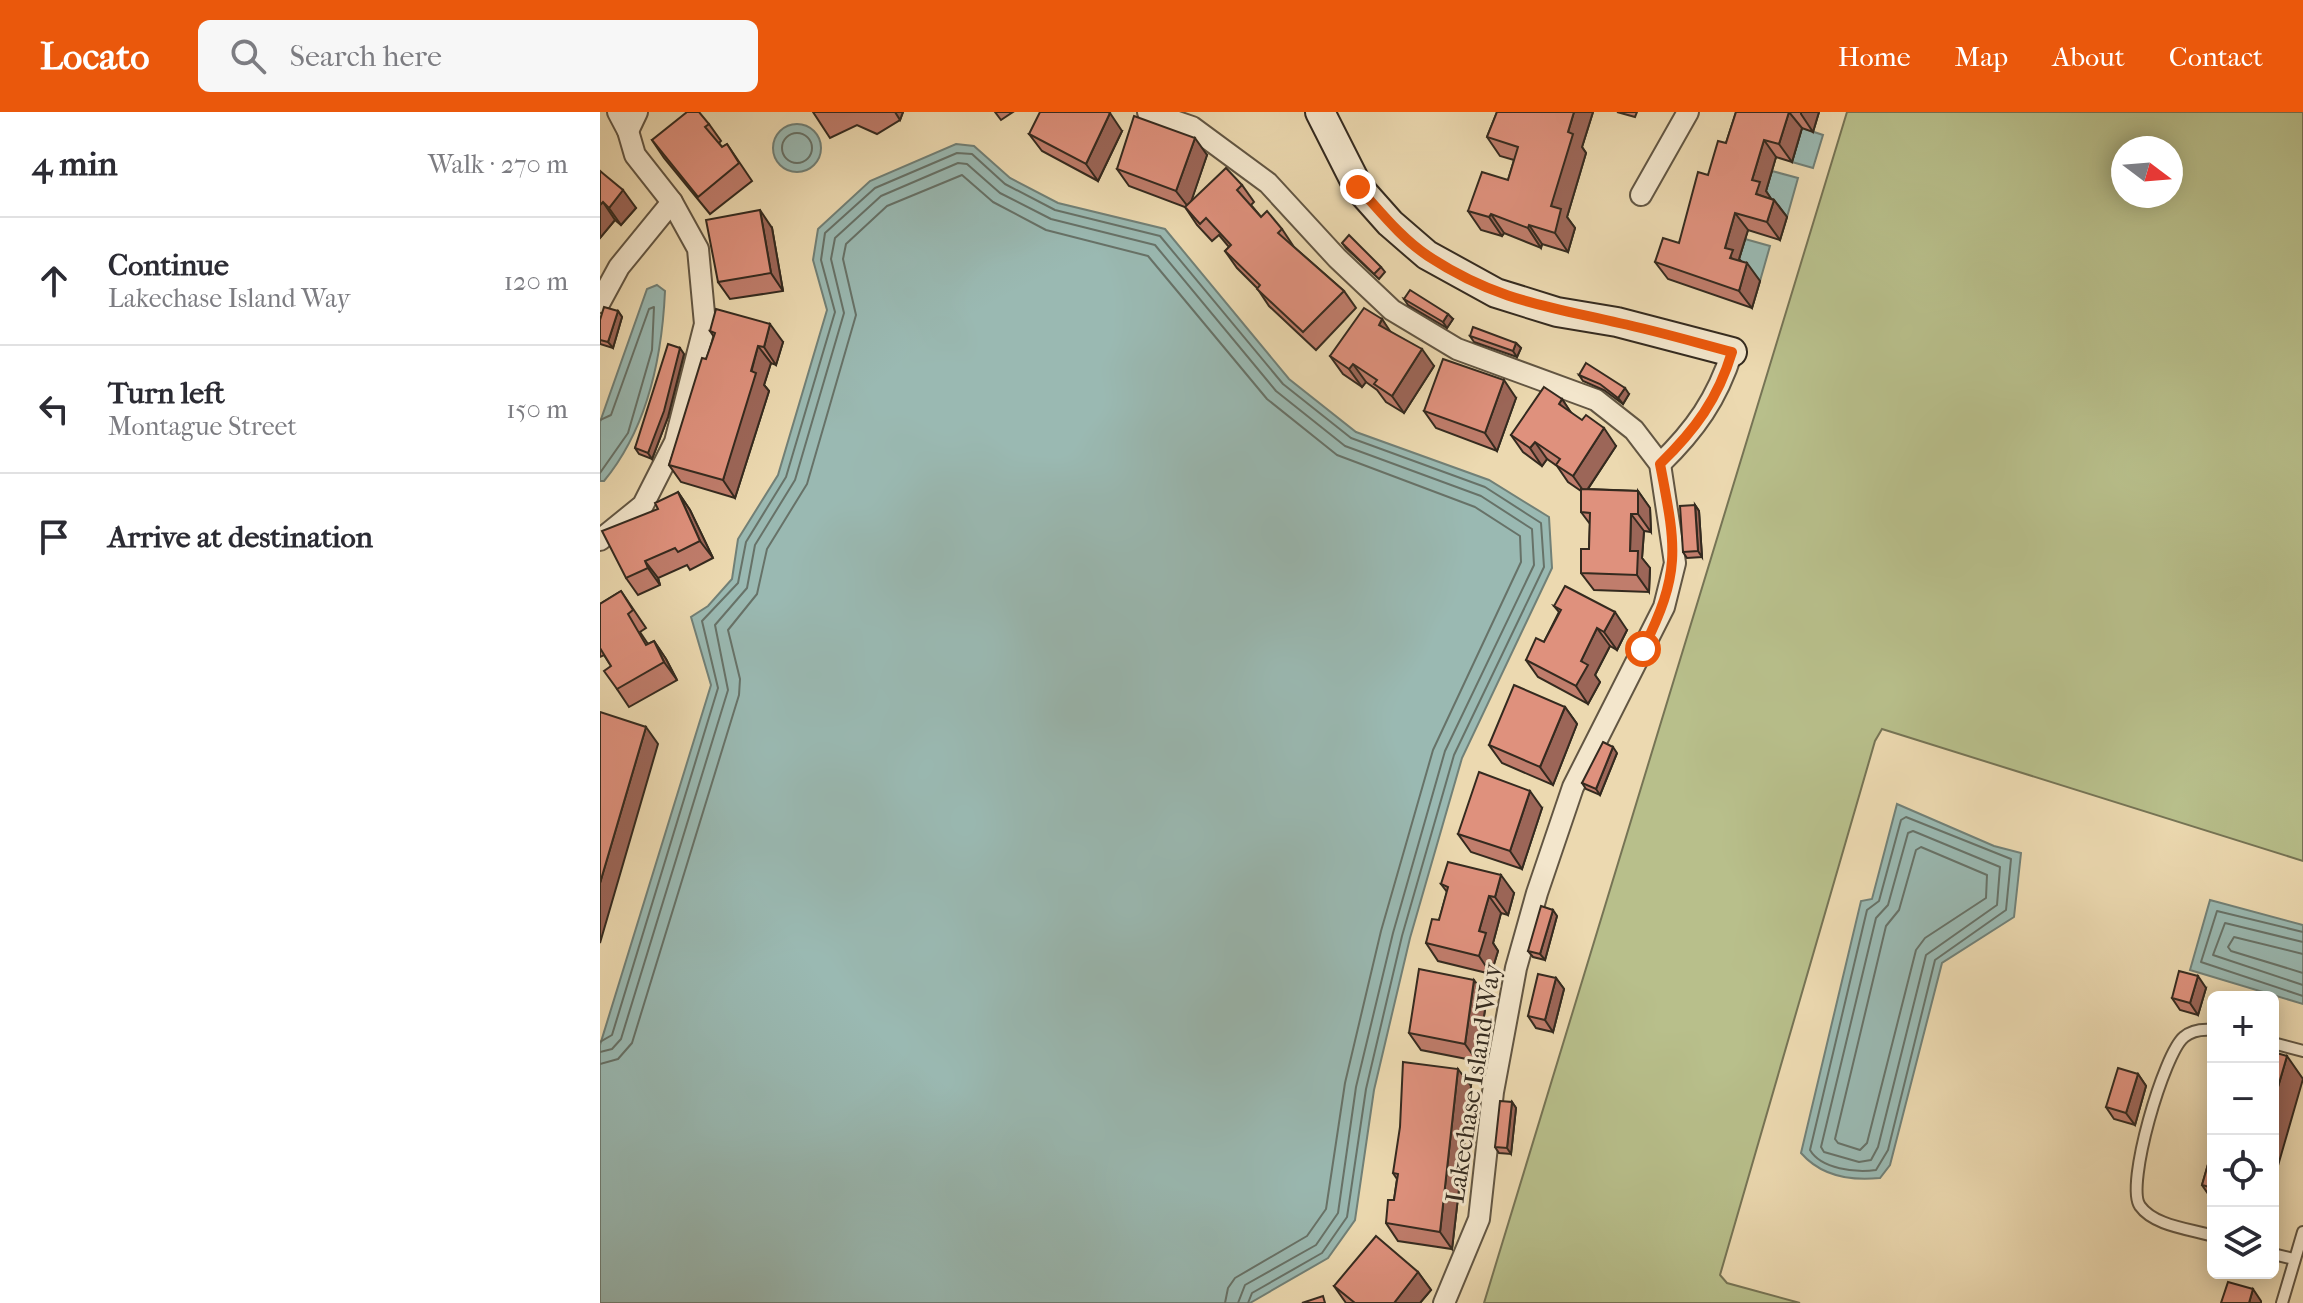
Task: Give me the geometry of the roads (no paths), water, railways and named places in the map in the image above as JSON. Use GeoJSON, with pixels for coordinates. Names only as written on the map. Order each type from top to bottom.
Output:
{"type":"FeatureCollection","features":[{"type":"Feature","properties":{"kind":"street"},"geometry":{"type":"LineString","coordinates":[[600,540],[643,505],[675,442],[705,324],[698,249],[672,202],[635,155],[618,112]]}},
{"type":"Feature","properties":{"kind":"street"},"geometry":{"type":"LineString","coordinates":[[628,131],[637,112]]}},
{"type":"Feature","properties":{"kind":"street","name":"Lakechase Island Way"},"geometry":{"type":"LineString","coordinates":[[1148,112],[1192,127],[1268,183],[1337,258],[1392,310],[1457,349],[1596,400],[1634,430],[1660,464],[1675,563],[1664,607],[1573,787],[1537,893],[1516,968],[1493,1092],[1479,1219],[1444,1303]]}},
{"type":"Feature","properties":{"kind":"street"},"geometry":{"type":"LineString","coordinates":[[1320,112],[1358,187],[1390,223],[1427,255],[1496,293],[1557,312],[1617,322],[1732,352],[1713,402],[1693,432],[1660,464]]}},
{"type":"Feature","properties":{"kind":"street"},"geometry":{"type":"LineString","coordinates":[[1641,195],[1688,112]]}},
{"type":"Feature","properties":{"kind":"street"},"geometry":{"type":"LineString","coordinates":[[600,302],[619,267],[672,202]]}},
{"type":"Feature","properties":{"kind":"lane"},"geometry":{"type":"LineString","coordinates":[[2207,1030],[2183,1037],[2172,1055],[2142,1147],[2134,1184],[2140,1206],[2148,1214],[2207,1234]]}},
{"type":"Feature","properties":{"kind":"lane"},"geometry":{"type":"LineString","coordinates":[[2279,1045],[2303,1051]]}},
{"type":"Feature","properties":{"kind":"lane"},"geometry":{"type":"LineString","coordinates":[[2282,1303],[2303,1232]]}},
{"type":"Feature","properties":{"kind":"lane"},"geometry":{"type":"LineString","coordinates":[[2279,1255],[2294,1259]]}},
{"type":"Feature","properties":{"kind":"water"},"geometry":{"type":"Polygon","coordinates":[[[797,124],[814,131],[821,148],[814,165],[797,172],[780,165],[773,148],[780,131],[797,124]]]}},
{"type":"Feature","properties":{"kind":"water"},"geometry":{"type":"Polygon","coordinates":[[[1802,128],[1823,135],[1813,168],[1792,162],[1802,128]]]}},
{"type":"Feature","properties":{"kind":"water"},"geometry":{"type":"Polygon","coordinates":[[[956,144],[974,146],[1010,178],[1058,203],[1165,229],[1289,379],[1356,432],[1489,480],[1549,517],[1552,568],[1462,758],[1410,938],[1374,1090],[1355,1220],[1328,1258],[1250,1303],[600,1303],[600,1045],[711,685],[691,617],[708,606],[732,579],[738,539],[778,475],[827,310],[813,260],[818,229],[870,181],[956,144]]]}},
{"type":"Feature","properties":{"kind":"water"},"geometry":{"type":"Polygon","coordinates":[[[1772,171],[1798,178],[1787,217],[1768,212],[1764,197],[1772,171]]]}},
{"type":"Feature","properties":{"kind":"water"},"geometry":{"type":"Polygon","coordinates":[[[1745,239],[1770,246],[1760,281],[1743,276],[1737,266],[1745,239]]]}},
{"type":"Feature","properties":{"kind":"water"},"geometry":{"type":"Polygon","coordinates":[[[657,285],[665,291],[660,342],[650,392],[619,461],[604,481],[600,481],[600,422],[647,289],[657,285]]]}},
{"type":"Feature","properties":{"kind":"water"},"geometry":{"type":"Polygon","coordinates":[[[1897,804],[1994,846],[2021,853],[2014,917],[1942,963],[1890,1165],[1880,1178],[1858,1179],[1827,1172],[1801,1153],[1861,901],[1872,899],[1897,804]]]}},
{"type":"Feature","properties":{"kind":"water"},"geometry":{"type":"Polygon","coordinates":[[[2210,900],[2303,925],[2303,1004],[2279,997],[2279,991],[2260,991],[2190,970],[2210,900]]]}}]}
